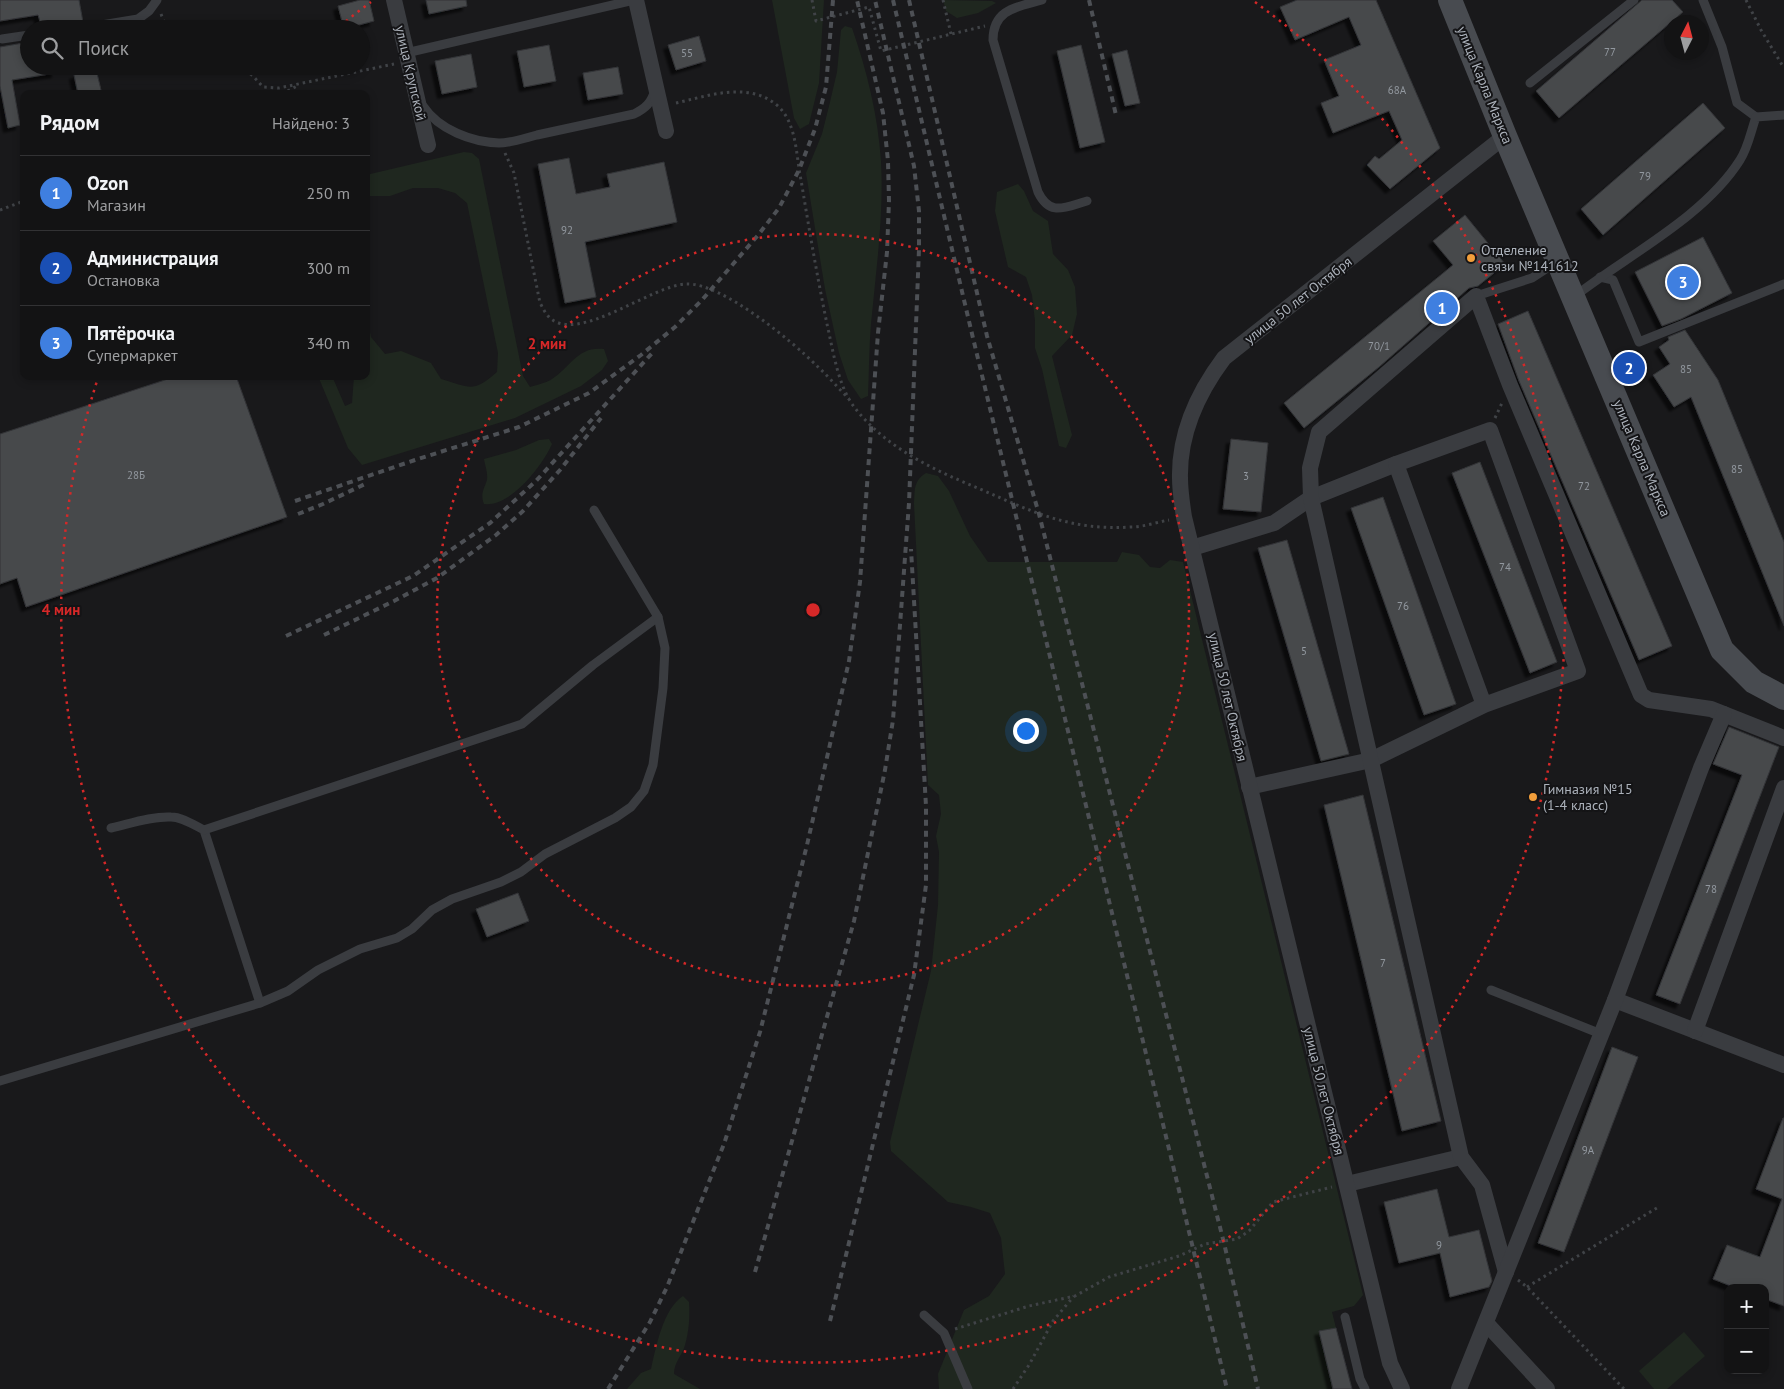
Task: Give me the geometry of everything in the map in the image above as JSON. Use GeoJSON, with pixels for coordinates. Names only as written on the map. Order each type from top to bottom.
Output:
{"type":"FeatureCollection","features":[{"type":"Feature","properties":{"kind":"street","name":"улица Крупской"},"geometry":{"type":"LineString","coordinates":[[394,0],[428,145]]}},
{"type":"Feature","properties":{"kind":"street"},"geometry":{"type":"LineString","coordinates":[[635,0],[666,131]]}},
{"type":"Feature","properties":{"kind":"street","name":"улица Карла Маркса"},"geometry":{"type":"LineString","coordinates":[[1450,0],[1505,136],[1722,650],[1754,682],[1784,698]]}},
{"type":"Feature","properties":{"kind":"street","name":"улица 50 лет Октября"},"geometry":{"type":"LineString","coordinates":[[1402,1389],[1390,1363],[1184,517],[1180,481],[1183,440],[1199,395],[1224,358],[1505,136]]}},
{"type":"Feature","properties":{"kind":"street"},"geometry":{"type":"LineString","coordinates":[[1506,1272],[1482,1185],[1461,1157],[1311,498],[1310,468],[1319,432],[1476,296],[1510,385],[1641,695],[1649,700],[1711,709],[1784,738]]}},
{"type":"Feature","properties":{"kind":"street"},"geometry":{"type":"LineString","coordinates":[[1192,548],[1274,523],[1311,498],[1396,464],[1490,430],[1578,671],[1484,705],[1371,760],[1249,787]]}},
{"type":"Feature","properties":{"kind":"street"},"geometry":{"type":"LineString","coordinates":[[1396,464],[1484,705]]}},
{"type":"Feature","properties":{"kind":"street"},"geometry":{"type":"LineString","coordinates":[[1459,1389],[1615,1000],[1699,775],[1724,714]]}},
{"type":"Feature","properties":{"kind":"street"},"geometry":{"type":"LineString","coordinates":[[1695,1031],[1784,788]]}},
{"type":"Feature","properties":{"kind":"street"},"geometry":{"type":"LineString","coordinates":[[1615,1000],[1784,1065]]}},
{"type":"Feature","properties":{"kind":"street"},"geometry":{"type":"LineString","coordinates":[[1347,1184],[1461,1157]]}},
{"type":"Feature","properties":{"kind":"street"},"geometry":{"type":"LineString","coordinates":[[1486,1323],[1547,1389]]}},
{"type":"Feature","properties":{"kind":"lane"},"geometry":{"type":"LineString","coordinates":[[127,20],[138,18],[149,11],[157,0]]}},
{"type":"Feature","properties":{"kind":"lane"},"geometry":{"type":"LineString","coordinates":[[408,57],[635,0]]}},
{"type":"Feature","properties":{"kind":"lane"},"geometry":{"type":"LineString","coordinates":[[1042,0],[1012,8],[1000,16],[995,24],[993,40],[1038,192],[1043,202],[1049,207],[1060,209],[1087,202]]}},
{"type":"Feature","properties":{"kind":"lane"},"geometry":{"type":"LineString","coordinates":[[1530,83],[1634,0]]}},
{"type":"Feature","properties":{"kind":"lane"},"geometry":{"type":"LineString","coordinates":[[1703,0],[1722,47],[1737,103],[1756,117],[1784,115]]}},
{"type":"Feature","properties":{"kind":"lane"},"geometry":{"type":"LineString","coordinates":[[2,39],[20,36]]}},
{"type":"Feature","properties":{"kind":"lane"},"geometry":{"type":"LineString","coordinates":[[417,98],[428,115],[459,134],[478,140],[501,143],[634,114],[646,108],[652,99],[656,86]]}},
{"type":"Feature","properties":{"kind":"lane"},"geometry":{"type":"LineString","coordinates":[[1574,297],[1678,224],[1724,183],[1742,158],[1756,117]]}},
{"type":"Feature","properties":{"kind":"lane"},"geometry":{"type":"LineString","coordinates":[[1476,296],[1532,278],[1559,261]]}},
{"type":"Feature","properties":{"kind":"lane"},"geometry":{"type":"LineString","coordinates":[[1600,277],[1613,280],[1639,342],[1784,284]]}},
{"type":"Feature","properties":{"kind":"lane"},"geometry":{"type":"LineString","coordinates":[[0,1081],[260,1003],[288,992],[318,970],[360,949],[397,938],[412,929],[432,910],[452,899],[501,882],[522,872],[545,854],[616,818],[631,807],[644,791],[652,765],[658,729],[665,648],[658,617],[594,510]]}},
{"type":"Feature","properties":{"kind":"lane"},"geometry":{"type":"LineString","coordinates":[[204,830],[522,724],[593,665],[658,617]]}},
{"type":"Feature","properties":{"kind":"lane"},"geometry":{"type":"LineString","coordinates":[[111,828],[172,816],[204,830],[260,1003]]}},
{"type":"Feature","properties":{"kind":"lane"},"geometry":{"type":"LineString","coordinates":[[1491,990],[1601,1034]]}},
{"type":"Feature","properties":{"kind":"lane"},"geometry":{"type":"LineString","coordinates":[[924,1315],[944,1333],[968,1389]]}},
{"type":"Feature","properties":{"kind":"lane"},"geometry":{"type":"LineString","coordinates":[[1346,1317],[1360,1380],[1365,1389]]}},
{"type":"Feature","properties":{"kind":"path"},"geometry":{"type":"LineString","coordinates":[[812,0],[816,21],[869,7],[881,51],[995,24]]}},
{"type":"Feature","properties":{"kind":"path"},"geometry":{"type":"LineString","coordinates":[[943,0],[951,34]]}},
{"type":"Feature","properties":{"kind":"path"},"geometry":{"type":"LineString","coordinates":[[1746,0],[1761,30],[1784,68]]}},
{"type":"Feature","properties":{"kind":"path"},"geometry":{"type":"LineString","coordinates":[[370,66],[408,57]]}},
{"type":"Feature","properties":{"kind":"path"},"geometry":{"type":"LineString","coordinates":[[252,75],[263,88],[279,88],[335,75]]}},
{"type":"Feature","properties":{"kind":"path"},"geometry":{"type":"LineString","coordinates":[[289,90],[302,83]]}},
{"type":"Feature","properties":{"kind":"path"},"geometry":{"type":"LineString","coordinates":[[660,107],[727,92],[743,92],[762,96],[778,106],[787,118],[795,142],[820,288],[834,353],[842,381],[852,402]]}},
{"type":"Feature","properties":{"kind":"path"},"geometry":{"type":"LineString","coordinates":[[501,143],[514,173],[540,304],[549,317],[560,323],[578,324],[596,320],[669,286],[688,284],[711,289],[741,306],[778,332],[816,365],[852,402],[872,427],[911,456],[960,481],[1068,524],[1096,528],[1133,528],[1184,517]]}},
{"type":"Feature","properties":{"kind":"path"},"geometry":{"type":"LineString","coordinates":[[0,210],[20,202]]}},
{"type":"Feature","properties":{"kind":"path"},"geometry":{"type":"LineString","coordinates":[[1490,430],[1510,385]]}},
{"type":"Feature","properties":{"kind":"path"},"geometry":{"type":"LineString","coordinates":[[944,1333],[1029,1306],[1075,1296],[1109,1277],[1179,1256],[1206,1244],[1237,1239],[1249,1231],[1272,1202],[1347,1184]]}},
{"type":"Feature","properties":{"kind":"path"},"geometry":{"type":"LineString","coordinates":[[1624,1389],[1527,1287],[1660,1206]]}},
{"type":"Feature","properties":{"kind":"path"},"geometry":{"type":"LineString","coordinates":[[1013,1389],[1029,1365],[1053,1321],[1075,1296]]}},
{"type":"Feature","properties":{"kind":"shaded area"},"geometry":{"type":"Polygon","coordinates":[[[772,0],[824,0],[819,83],[809,124],[800,129],[794,118],[772,0]]]}},
{"type":"Feature","properties":{"kind":"shaded area"},"geometry":{"type":"Polygon","coordinates":[[[943,0],[992,1],[996,3],[978,13],[957,18],[946,11],[943,0]]]}},
{"type":"Feature","properties":{"kind":"shaded area"},"geometry":{"type":"Polygon","coordinates":[[[845,26],[852,28],[867,77],[877,127],[882,182],[870,333],[868,396],[861,399],[848,380],[839,353],[825,289],[806,173],[822,134],[837,72],[841,30],[845,26]]]}},
{"type":"Feature","properties":{"kind":"shaded area"},"geometry":{"type":"Polygon","coordinates":[[[464,152],[472,153],[479,159],[523,376],[530,387],[544,383],[559,374],[581,354],[595,349],[604,349],[608,361],[602,370],[581,386],[515,418],[362,465],[348,448],[320,380],[334,380],[345,406],[352,403],[354,380],[370,380],[370,332],[371,337],[385,354],[401,351],[431,363],[441,379],[471,387],[482,384],[497,372],[498,353],[467,203],[455,193],[438,188],[413,188],[390,196],[370,196],[370,174],[464,152]]]}},
{"type":"Feature","properties":{"kind":"shaded area"},"geometry":{"type":"Polygon","coordinates":[[[1018,184],[1024,191],[1033,211],[1048,221],[1053,254],[1068,270],[1075,287],[1077,314],[1072,335],[1052,356],[1072,435],[1066,448],[1059,446],[1042,369],[1035,348],[1035,321],[1032,295],[1026,277],[1008,267],[995,211],[997,192],[1018,184]]]}},
{"type":"Feature","properties":{"kind":"shaded area"},"geometry":{"type":"Polygon","coordinates":[[[549,439],[552,444],[541,463],[515,492],[505,499],[484,504],[482,494],[487,480],[487,472],[484,459],[516,450],[539,440],[549,439]]]}},
{"type":"Feature","properties":{"kind":"shaded area"},"geometry":{"type":"Polygon","coordinates":[[[926,473],[938,476],[949,491],[970,536],[988,562],[1117,562],[1122,552],[1139,555],[1150,567],[1160,568],[1170,560],[1183,562],[1363,1295],[1354,1306],[1332,1312],[1336,1328],[1319,1332],[1333,1389],[939,1389],[938,1374],[964,1310],[989,1296],[1005,1274],[1001,1238],[990,1213],[948,1202],[891,1151],[890,1142],[931,971],[938,905],[939,852],[936,836],[941,814],[939,795],[928,785],[914,504],[917,483],[926,473]]]}},
{"type":"Feature","properties":{"kind":"shaded area"},"geometry":{"type":"Polygon","coordinates":[[[683,1296],[689,1302],[688,1329],[685,1345],[675,1366],[674,1374],[700,1389],[627,1389],[641,1373],[651,1369],[665,1319],[676,1302],[683,1296]]]}},
{"type":"Feature","properties":{"kind":"shaded area"},"geometry":{"type":"Polygon","coordinates":[[[1684,1332],[1705,1356],[1667,1389],[1654,1389],[1639,1371],[1684,1332]]]}},
{"type":"Feature","properties":{"kind":"building"},"geometry":{"type":"Polygon","coordinates":[[[0,0],[79,0],[83,20],[40,20],[38,15],[0,21],[0,0]]]}},
{"type":"Feature","properties":{"kind":"building"},"geometry":{"type":"Polygon","coordinates":[[[360,0],[369,0],[374,21],[342,20],[338,6],[360,0]]]}},
{"type":"Feature","properties":{"kind":"building"},"geometry":{"type":"Polygon","coordinates":[[[426,0],[466,0],[467,6],[429,14],[426,0]]]}},
{"type":"Feature","properties":{"kind":"building"},"geometry":{"type":"Polygon","coordinates":[[[1297,0],[1376,0],[1440,148],[1390,189],[1367,165],[1375,156],[1379,159],[1402,140],[1389,111],[1333,133],[1321,103],[1339,96],[1324,60],[1361,45],[1349,17],[1295,40],[1280,7],[1297,0]]]}},
{"type":"Feature","properties":{"kind":"building"},"geometry":{"type":"Polygon","coordinates":[[[1642,0],[1672,0],[1683,12],[1679,15],[1664,15],[1664,28],[1559,118],[1536,91],[1642,0]]]}},
{"type":"Feature","properties":{"kind":"building"},"geometry":{"type":"Polygon","coordinates":[[[699,36],[706,61],[676,70],[668,45],[699,36]]]}},
{"type":"Feature","properties":{"kind":"building"},"geometry":{"type":"Polygon","coordinates":[[[20,44],[20,75],[43,75],[12,80],[20,125],[8,128],[0,86],[0,47],[20,44]]]}},
{"type":"Feature","properties":{"kind":"building"},"geometry":{"type":"Polygon","coordinates":[[[549,45],[556,81],[524,87],[517,51],[549,45]]]}},
{"type":"Feature","properties":{"kind":"building"},"geometry":{"type":"Polygon","coordinates":[[[1081,45],[1105,142],[1080,148],[1057,51],[1081,45]]]}},
{"type":"Feature","properties":{"kind":"building"},"geometry":{"type":"Polygon","coordinates":[[[1127,50],[1140,103],[1125,106],[1112,54],[1127,50]]]}},
{"type":"Feature","properties":{"kind":"building"},"geometry":{"type":"Polygon","coordinates":[[[471,54],[477,87],[442,94],[435,61],[471,54]]]}},
{"type":"Feature","properties":{"kind":"building"},"geometry":{"type":"Polygon","coordinates":[[[618,67],[623,94],[588,100],[583,73],[618,67]]]}},
{"type":"Feature","properties":{"kind":"building"},"geometry":{"type":"Polygon","coordinates":[[[74,75],[97,75],[101,90],[77,90],[74,75]]]}},
{"type":"Feature","properties":{"kind":"building"},"geometry":{"type":"Polygon","coordinates":[[[1703,103],[1725,128],[1603,235],[1581,209],[1703,103]]]}},
{"type":"Feature","properties":{"kind":"building"},"geometry":{"type":"Polygon","coordinates":[[[569,158],[576,194],[610,187],[607,174],[664,162],[677,222],[585,242],[596,297],[565,303],[538,164],[569,158]]]}},
{"type":"Feature","properties":{"kind":"building"},"geometry":{"type":"Polygon","coordinates":[[[1465,215],[1505,264],[1478,286],[1469,288],[1379,367],[1304,428],[1284,403],[1453,265],[1433,241],[1465,215]]]}},
{"type":"Feature","properties":{"kind":"building"},"geometry":{"type":"Polygon","coordinates":[[[1703,237],[1732,293],[1681,319],[1662,326],[1635,272],[1703,237]]]}},
{"type":"Feature","properties":{"kind":"building"},"geometry":{"type":"Polygon","coordinates":[[[1528,311],[1672,646],[1639,660],[1519,381],[1498,324],[1528,311]]]}},
{"type":"Feature","properties":{"kind":"building"},"geometry":{"type":"Polygon","coordinates":[[[1685,330],[1718,380],[1784,542],[1784,626],[1691,397],[1674,407],[1653,375],[1670,364],[1659,347],[1669,340],[1668,337],[1685,330]]]}},
{"type":"Feature","properties":{"kind":"building"},"geometry":{"type":"Polygon","coordinates":[[[165,380],[237,380],[287,517],[26,607],[17,578],[0,584],[0,434],[165,380]]]}},
{"type":"Feature","properties":{"kind":"building"},"geometry":{"type":"Polygon","coordinates":[[[1231,439],[1268,443],[1261,512],[1223,509],[1231,439]]]}},
{"type":"Feature","properties":{"kind":"building"},"geometry":{"type":"Polygon","coordinates":[[[1480,462],[1557,662],[1530,673],[1452,473],[1480,462]]]}},
{"type":"Feature","properties":{"kind":"building"},"geometry":{"type":"Polygon","coordinates":[[[1383,497],[1456,704],[1424,715],[1351,508],[1383,497]]]}},
{"type":"Feature","properties":{"kind":"building"},"geometry":{"type":"Polygon","coordinates":[[[1287,540],[1349,754],[1321,761],[1258,548],[1287,540]]]}},
{"type":"Feature","properties":{"kind":"building"},"geometry":{"type":"Polygon","coordinates":[[[1729,727],[1779,747],[1680,1004],[1656,995],[1742,775],[1713,764],[1729,727]]]}},
{"type":"Feature","properties":{"kind":"building"},"geometry":{"type":"Polygon","coordinates":[[[1363,795],[1441,1121],[1402,1131],[1324,805],[1363,795]]]}},
{"type":"Feature","properties":{"kind":"building"},"geometry":{"type":"Polygon","coordinates":[[[518,893],[529,921],[487,937],[476,909],[518,893]]]}},
{"type":"Feature","properties":{"kind":"building"},"geometry":{"type":"Polygon","coordinates":[[[1612,1047],[1638,1057],[1564,1252],[1538,1243],[1612,1047]]]}},
{"type":"Feature","properties":{"kind":"building"},"geometry":{"type":"Polygon","coordinates":[[[1784,1118],[1784,1306],[1769,1300],[1769,1284],[1726,1284],[1713,1279],[1727,1245],[1760,1257],[1782,1199],[1756,1189],[1784,1118]]]}},
{"type":"Feature","properties":{"kind":"building"},"geometry":{"type":"Polygon","coordinates":[[[1437,1189],[1449,1237],[1479,1230],[1492,1281],[1489,1287],[1450,1297],[1440,1253],[1399,1263],[1384,1202],[1437,1189]]]}},
{"type":"Feature","properties":{"kind":"building"},"geometry":{"type":"Polygon","coordinates":[[[1336,1328],[1352,1389],[1333,1389],[1319,1331],[1336,1328]]]}},
{"type":"Feature","properties":{"kind":"railway"},"geometry":{"type":"LineString","coordinates":[[295,501],[519,427],[589,393],[641,355],[675,327],[702,300],[759,234],[779,208],[799,170],[815,129],[826,87],[833,0]]}},
{"type":"Feature","properties":{"kind":"railway"},"geometry":{"type":"LineString","coordinates":[[608,1389],[650,1322],[667,1287],[724,1144],[760,1032],[807,845],[849,661],[860,582],[878,333],[887,252],[889,201],[888,161],[883,113],[857,0]]}},
{"type":"Feature","properties":{"kind":"railway"},"geometry":{"type":"LineString","coordinates":[[755,1272],[854,921],[885,770],[893,720],[909,503],[919,211],[914,166],[875,0]]}},
{"type":"Feature","properties":{"kind":"railway"},"geometry":{"type":"LineString","coordinates":[[893,0],[1227,1389]]}},
{"type":"Feature","properties":{"kind":"railway"},"geometry":{"type":"LineString","coordinates":[[909,0],[987,336],[1039,514],[1224,1243],[1258,1389]]}},
{"type":"Feature","properties":{"kind":"railway"},"geometry":{"type":"LineString","coordinates":[[1089,0],[1116,115]]}},
{"type":"Feature","properties":{"kind":"railway"},"geometry":{"type":"LineString","coordinates":[[286,636],[413,576],[490,523],[536,481],[654,351]]}},
{"type":"Feature","properties":{"kind":"railway"},"geometry":{"type":"LineString","coordinates":[[324,635],[437,578],[496,535],[523,511],[560,470],[601,418]]}},
{"type":"Feature","properties":{"kind":"railway"},"geometry":{"type":"LineString","coordinates":[[298,514],[365,484]]}},
{"type":"Feature","properties":{"kind":"railway"},"geometry":{"type":"LineString","coordinates":[[830,1321],[914,975],[926,885],[926,806],[911,549]]}},
{"type":"Feature","properties":{"kind":"place","name":"Отделение связи №141612"},"geometry":{"type":"Point","coordinates":[1471,258]}},
{"type":"Feature","properties":{"kind":"place","name":"Пятёрочка"},"geometry":{"type":"Point","coordinates":[1683,282]}},
{"type":"Feature","properties":{"kind":"place","name":"Ozon"},"geometry":{"type":"Point","coordinates":[1442,308]}},
{"type":"Feature","properties":{"kind":"place","name":"Администрация"},"geometry":{"type":"Point","coordinates":[1629,368]}},
{"type":"Feature","properties":{"kind":"place","name":"Гимназия №15 (1-4 класс)"},"geometry":{"type":"Point","coordinates":[1533,797]}}]}
